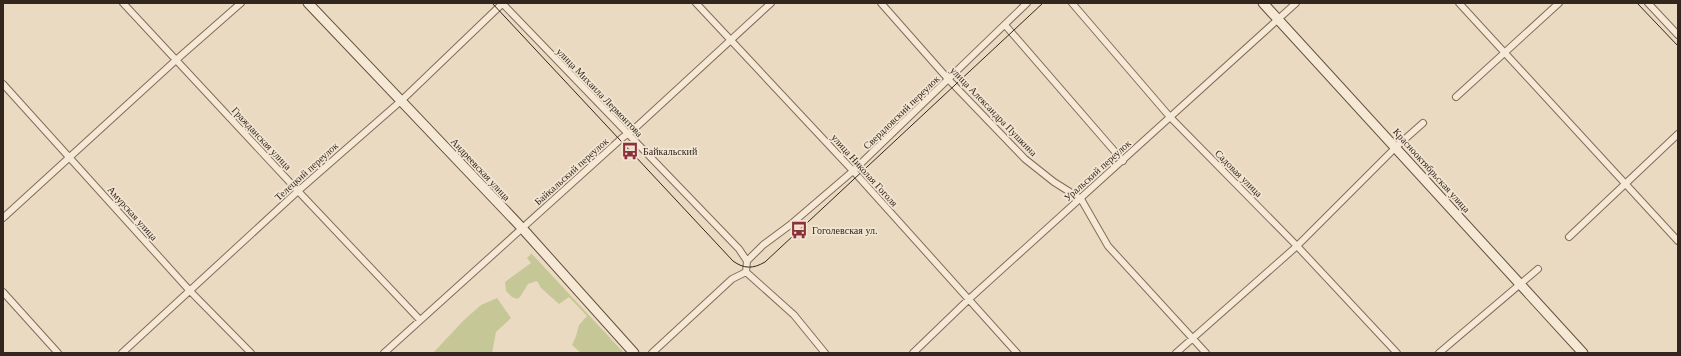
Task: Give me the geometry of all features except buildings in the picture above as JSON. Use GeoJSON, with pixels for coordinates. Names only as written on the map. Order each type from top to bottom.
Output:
{"type":"FeatureCollection","features":[{"type":"Feature","properties":{"kind":"street","name":"Гражданская улица"},"geometry":{"type":"LineString","coordinates":[[123,3],[298,192],[420,320]]}},
{"type":"Feature","properties":{"kind":"street"},"geometry":{"type":"LineString","coordinates":[[3,218],[176,60],[241,3]]}},
{"type":"Feature","properties":{"kind":"street","name":"Андреевская улица"},"geometry":{"type":"LineString","coordinates":[[308,3],[402,100],[522,228],[634,353]]}},
{"type":"Feature","properties":{"kind":"street","name":"Телецкий переулок"},"geometry":{"type":"LineString","coordinates":[[122,353],[298,192],[402,100],[502,3]]}},
{"type":"Feature","properties":{"kind":"street","name":"улица Михаила Лермонтова"},"geometry":{"type":"LineString","coordinates":[[502,3],[739,249],[747,261]]}},
{"type":"Feature","properties":{"kind":"street","name":"улица Николая Гоголя"},"geometry":{"type":"LineString","coordinates":[[696,3],[853,171],[1017,353]]}},
{"type":"Feature","properties":{"kind":"street","name":"Байкальский переулок"},"geometry":{"type":"LineString","coordinates":[[384,353],[633,130],[771,3]]}},
{"type":"Feature","properties":{"kind":"street","name":"улица Александра Пушкина"},"geometry":{"type":"LineString","coordinates":[[881,3],[949,80],[1024,159],[1054,182],[1081,199],[1108,246],[1206,353]]}},
{"type":"Feature","properties":{"kind":"street","name":"Свердловский переулок"},"geometry":{"type":"LineString","coordinates":[[747,261],[763,245],[790,225],[853,171],[949,80],[1027,3]]}},
{"type":"Feature","properties":{"kind":"street","name":"Садовая улица"},"geometry":{"type":"LineString","coordinates":[[1072,3],[1170,117],[1297,246],[1397,353]]}},
{"type":"Feature","properties":{"kind":"street","name":"Краснооктябрьская улица"},"geometry":{"type":"LineString","coordinates":[[1263,3],[1583,353]]}},
{"type":"Feature","properties":{"kind":"street","name":"Уральский переулок"},"geometry":{"type":"LineString","coordinates":[[913,353],[968,300],[1296,3]]}},
{"type":"Feature","properties":{"kind":"street"},"geometry":{"type":"LineString","coordinates":[[1459,3],[1678,241]]}},
{"type":"Feature","properties":{"kind":"street"},"geometry":{"type":"LineString","coordinates":[[1456,97],[1559,3]]}},
{"type":"Feature","properties":{"kind":"street"},"geometry":{"type":"LineString","coordinates":[[1648,3],[1678,35]]}},
{"type":"Feature","properties":{"kind":"street"},"geometry":{"type":"LineString","coordinates":[[1005,25],[1122,161]]}},
{"type":"Feature","properties":{"kind":"street","name":"Амурская улица"},"geometry":{"type":"LineString","coordinates":[[3,84],[190,291],[251,353]]}},
{"type":"Feature","properties":{"kind":"street"},"geometry":{"type":"LineString","coordinates":[[1176,353],[1297,246],[1396,147],[1424,124]]}},
{"type":"Feature","properties":{"kind":"street"},"geometry":{"type":"LineString","coordinates":[[1569,237],[1678,134]]}},
{"type":"Feature","properties":{"kind":"street"},"geometry":{"type":"LineString","coordinates":[[746,272],[747,261]]}},
{"type":"Feature","properties":{"kind":"street"},"geometry":{"type":"LineString","coordinates":[[1439,353],[1538,269]]}},
{"type":"Feature","properties":{"kind":"street"},"geometry":{"type":"LineString","coordinates":[[652,353],[732,280],[746,272]]}},
{"type":"Feature","properties":{"kind":"street"},"geometry":{"type":"LineString","coordinates":[[746,272],[794,315],[825,353]]}},
{"type":"Feature","properties":{"kind":"street"},"geometry":{"type":"LineString","coordinates":[[3,292],[58,353]]}},
{"type":"Feature","properties":{"kind":"green space"},"geometry":{"type":"Polygon","coordinates":[[[532,253],[624,353],[581,353],[572,345],[579,325],[587,316],[569,297],[559,304],[541,288],[537,281],[528,284],[520,297],[517,299],[512,297],[506,291],[505,282],[531,263],[527,258],[532,253]]]}},
{"type":"Feature","properties":{"kind":"green space"},"geometry":{"type":"Polygon","coordinates":[[[497,298],[511,318],[496,332],[492,353],[433,353],[464,320],[481,305],[497,298]]]}},
{"type":"Feature","properties":{"kind":"tram line"},"geometry":{"type":"LineString","coordinates":[[492,3],[733,261],[745,267],[753,267],[765,262],[1043,3]]}},
{"type":"Feature","properties":{"kind":"tram line"},"geometry":{"type":"LineString","coordinates":[[1637,3],[1678,46]]}},
{"type":"Feature","properties":{"kind":"place","name":"Байкальский"},"geometry":{"type":"Point","coordinates":[630,151]}},
{"type":"Feature","properties":{"kind":"place","name":"Гоголевская ул."},"geometry":{"type":"Point","coordinates":[799,230]}}]}
